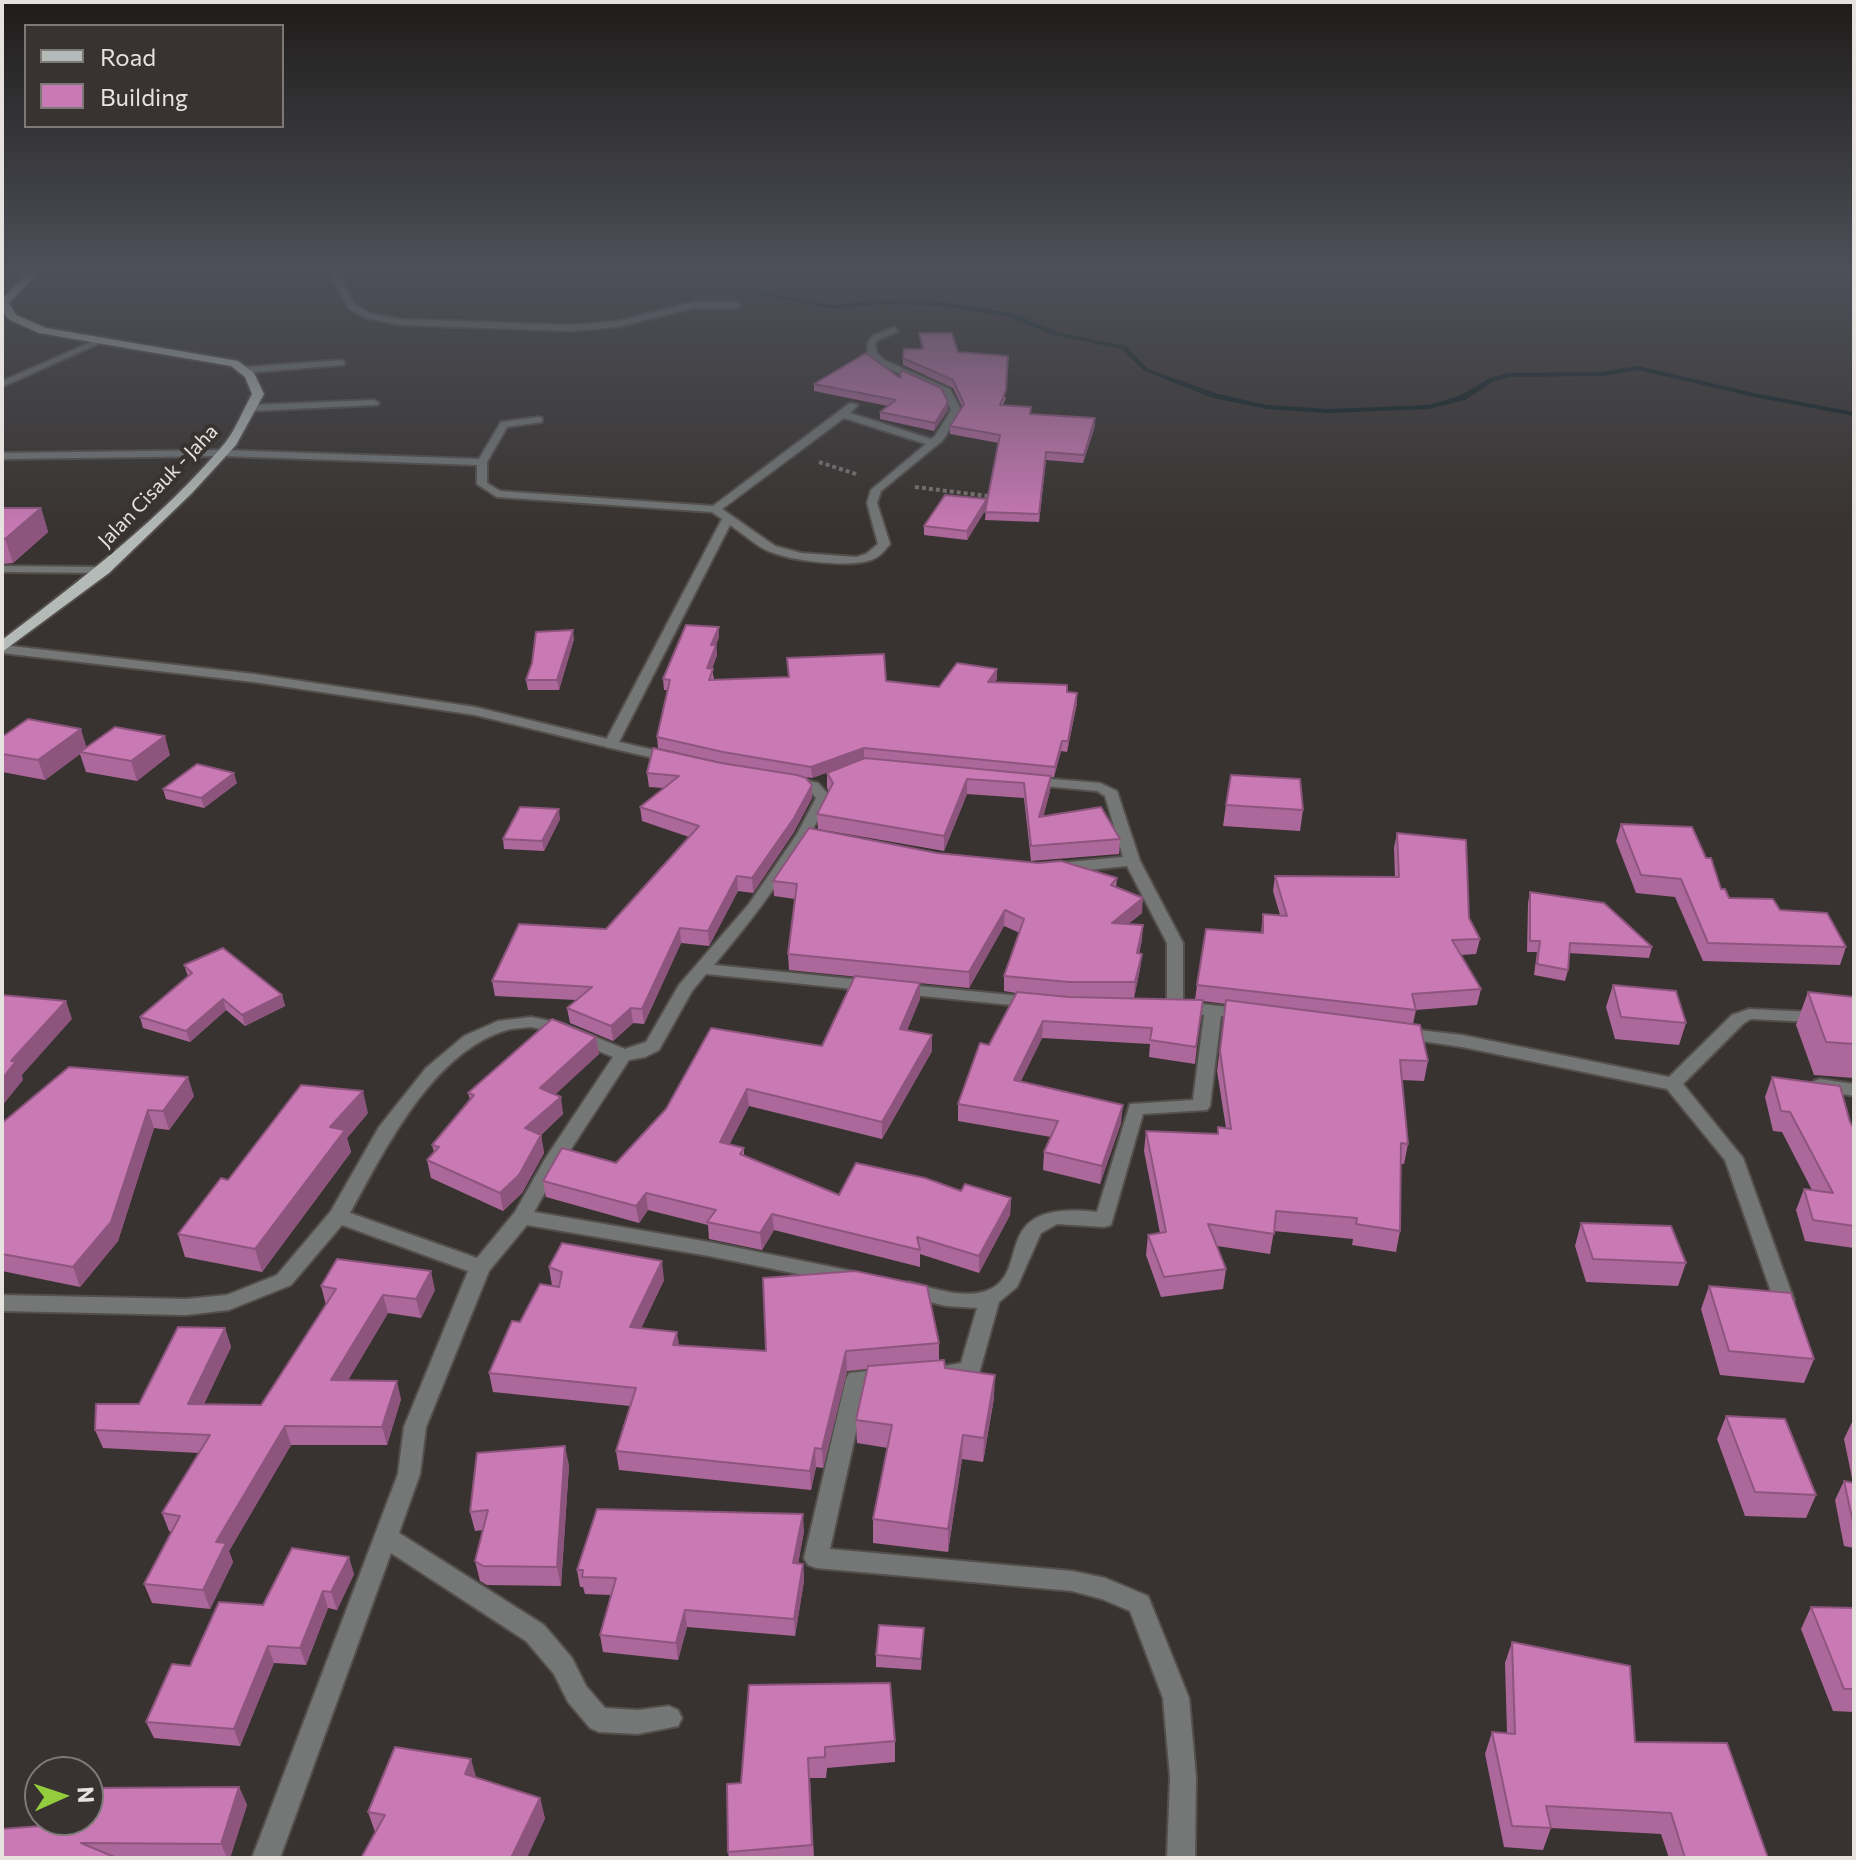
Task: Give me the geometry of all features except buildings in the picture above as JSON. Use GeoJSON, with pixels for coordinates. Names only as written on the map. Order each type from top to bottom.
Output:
{"type":"FeatureCollection","features":[{"type":"Feature","properties":{"kind":"main road"},"geometry":{"type":"LineString","coordinates":[[217,359],[246,370],[258,394],[251,408]]}},
{"type":"Feature","properties":{"kind":"main road","name":"Jalan Cisauk - Jaha"},"geometry":{"type":"LineString","coordinates":[[2,648],[104,570],[223,453],[251,408]]}},
{"type":"Feature","properties":{"kind":"street"},"geometry":{"type":"LineString","coordinates":[[2,384],[60,359]]}},
{"type":"Feature","properties":{"kind":"street"},"geometry":{"type":"LineString","coordinates":[[539,420],[504,424],[482,462],[482,484],[497,494],[715,509],[782,552],[856,560],[870,557],[884,544],[872,503],[876,490],[933,443],[956,410],[947,391],[910,376],[880,359]]}},
{"type":"Feature","properties":{"kind":"street"},"geometry":{"type":"LineString","coordinates":[[246,370],[341,363]]}},
{"type":"Feature","properties":{"kind":"street"},"geometry":{"type":"LineString","coordinates":[[251,408],[374,403]]}},
{"type":"Feature","properties":{"kind":"street"},"geometry":{"type":"LineString","coordinates":[[715,509],[738,488],[812,440],[853,405]]}},
{"type":"Feature","properties":{"kind":"street"},"geometry":{"type":"LineString","coordinates":[[843,414],[933,443]]}},
{"type":"Feature","properties":{"kind":"street"},"geometry":{"type":"LineString","coordinates":[[2,456],[223,453],[482,462]]}},
{"type":"Feature","properties":{"kind":"street"},"geometry":{"type":"LineString","coordinates":[[611,744],[728,519]]}},
{"type":"Feature","properties":{"kind":"street"},"geometry":{"type":"LineString","coordinates":[[2,569],[104,570]]}},
{"type":"Feature","properties":{"kind":"street"},"geometry":{"type":"LineString","coordinates":[[2,648],[254,678],[475,711],[681,760]]}},
{"type":"Feature","properties":{"kind":"street"},"geometry":{"type":"LineString","coordinates":[[1006,778],[1107,789],[1112,794],[1132,861],[1175,943],[1168,1006],[1259,1015]]}},
{"type":"Feature","properties":{"kind":"street"},"geometry":{"type":"LineString","coordinates":[[2,1303],[186,1307],[229,1302],[284,1280],[338,1216],[386,1131],[432,1072],[470,1040],[504,1025],[531,1022],[555,1027],[623,1055],[639,1053],[653,1046],[685,989],[811,835],[824,797],[819,783],[784,779]]}},
{"type":"Feature","properties":{"kind":"street"},"geometry":{"type":"LineString","coordinates":[[1038,870],[1132,861]]}},
{"type":"Feature","properties":{"kind":"street"},"geometry":{"type":"LineString","coordinates":[[702,969],[1053,1004]]}},
{"type":"Feature","properties":{"kind":"street"},"geometry":{"type":"LineString","coordinates":[[891,1286],[967,1302],[990,1298],[1007,1287],[1039,1222],[1055,1217],[1104,1220],[1136,1108],[1201,1106],[1213,1010]]}},
{"type":"Feature","properties":{"kind":"street"},"geometry":{"type":"LineString","coordinates":[[1673,1084],[1738,1019],[1749,1014],[1854,1019]]}},
{"type":"Feature","properties":{"kind":"street"},"geometry":{"type":"LineString","coordinates":[[1384,1031],[1462,1041],[1673,1084],[1734,1158],[1784,1300]]}},
{"type":"Feature","properties":{"kind":"street"},"geometry":{"type":"LineString","coordinates":[[266,1858],[409,1474],[415,1427],[480,1267],[522,1217],[623,1055]]}},
{"type":"Feature","properties":{"kind":"street"},"geometry":{"type":"LineString","coordinates":[[1810,1084],[1854,1090]]}},
{"type":"Feature","properties":{"kind":"street"},"geometry":{"type":"LineString","coordinates":[[338,1216],[480,1267]]}},
{"type":"Feature","properties":{"kind":"street"},"geometry":{"type":"LineString","coordinates":[[522,1217],[709,1249],[861,1280]]}},
{"type":"Feature","properties":{"kind":"street"},"geometry":{"type":"LineString","coordinates":[[990,1298],[970,1371],[857,1379],[816,1558],[1072,1581],[1105,1589],[1139,1604],[1176,1698],[1183,1777],[1181,1858]]}},
{"type":"Feature","properties":{"kind":"street"},"geometry":{"type":"LineString","coordinates":[[384,1536],[535,1633],[563,1666],[577,1694],[599,1720],[638,1722],[669,1718]]}},
{"type":"Feature","properties":{"kind":"waterway"},"geometry":{"type":"LineString","coordinates":[[1135,359],[1146,370],[1216,396],[1267,407],[1328,411],[1429,407],[1462,398],[1492,379],[1509,375],[1603,374],[1638,368],[1854,414]]}}]}
